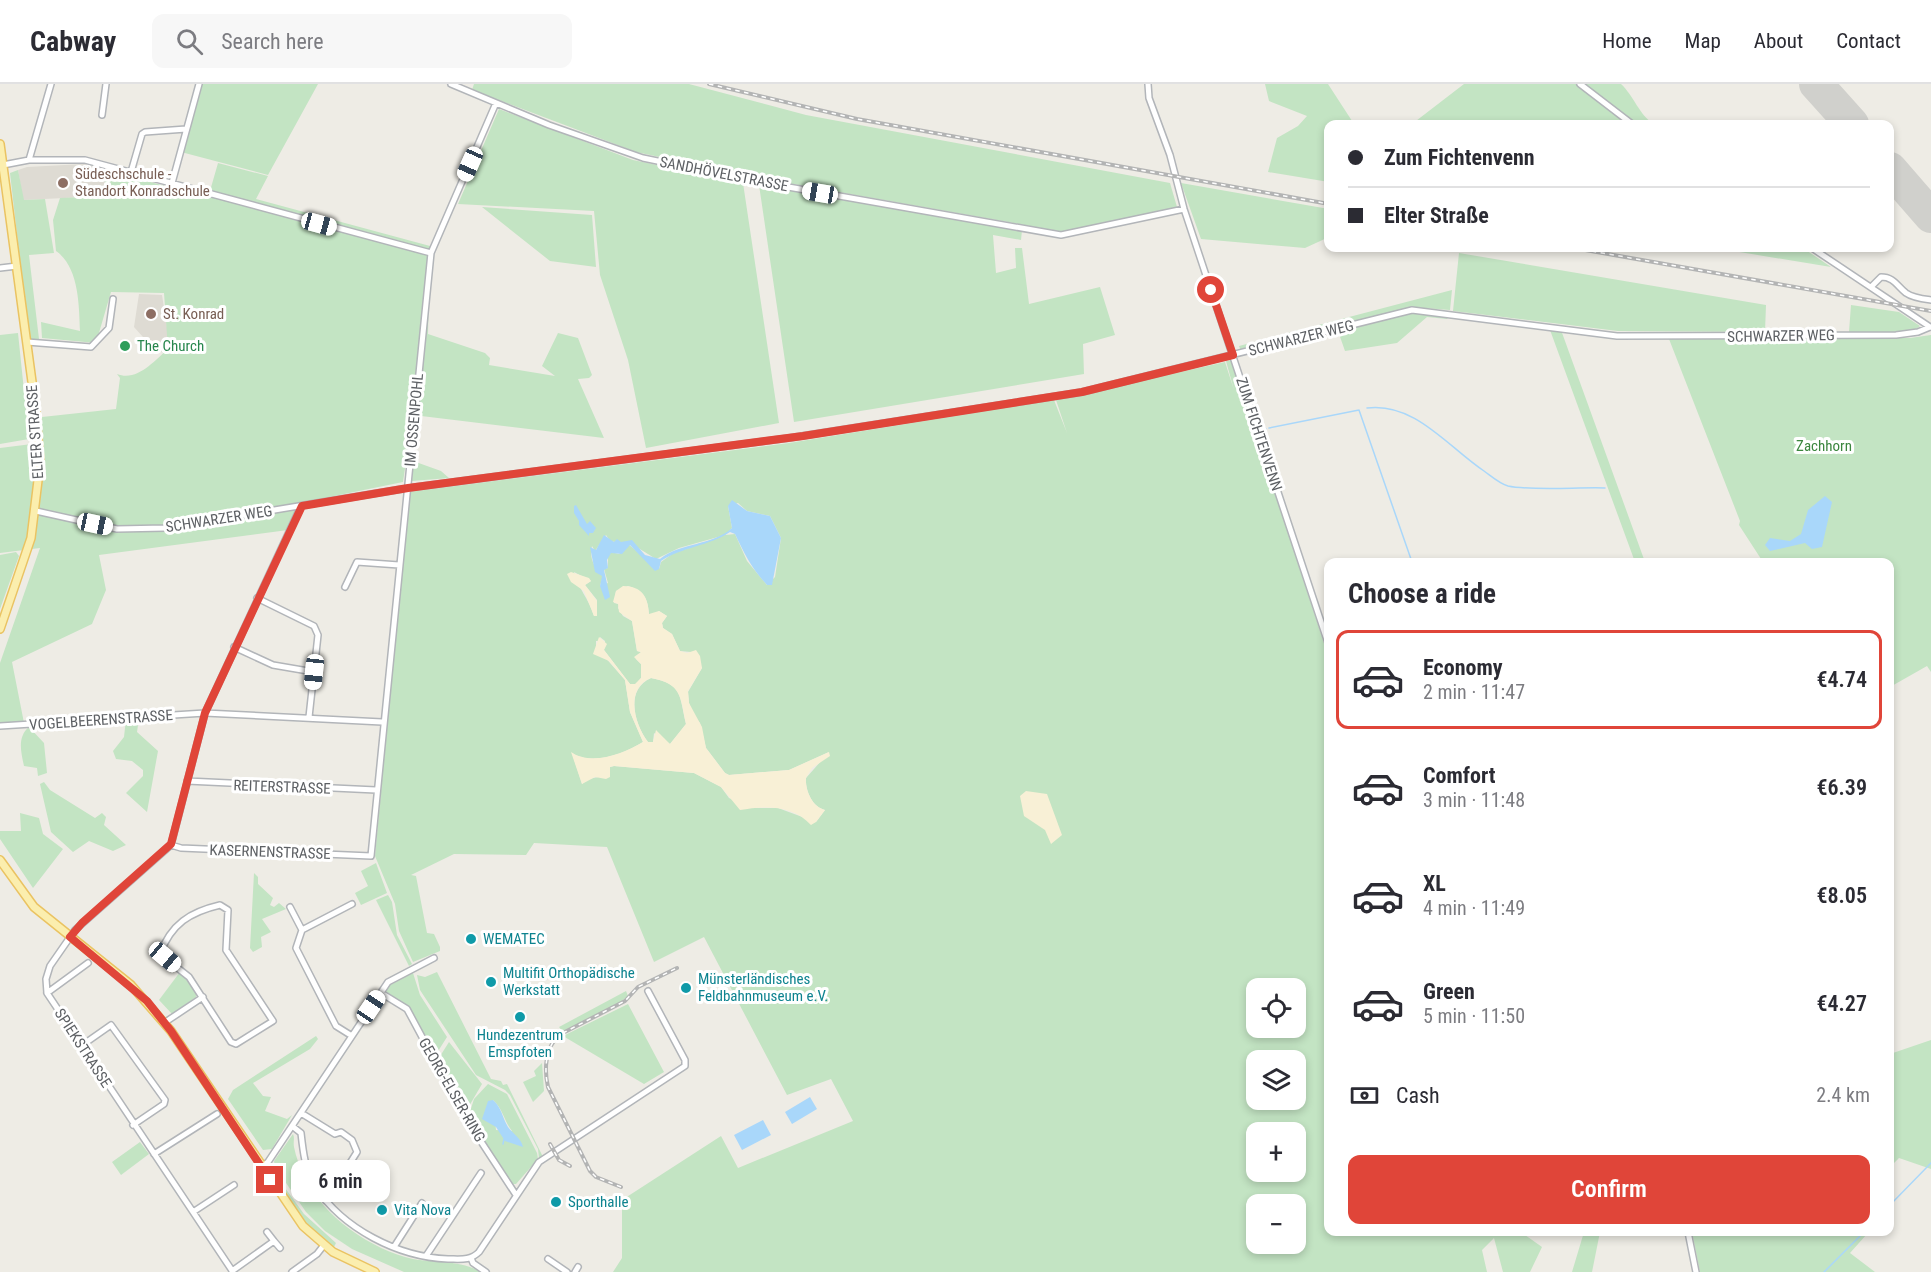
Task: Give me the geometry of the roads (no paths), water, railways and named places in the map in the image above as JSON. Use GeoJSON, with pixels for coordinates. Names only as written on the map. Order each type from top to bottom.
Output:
{"type":"FeatureCollection","features":[{"type":"Feature","properties":{"kind":"main road","name":"ELTER STRASSE"},"geometry":{"type":"LineString","coordinates":[[0,144],[27,342],[40,464],[36,511],[27,551],[0,629]]}},
{"type":"Feature","properties":{"kind":"main road"},"geometry":{"type":"LineString","coordinates":[[0,860],[34,907],[131,985],[164,1023],[297,1218],[324,1245],[375,1272]]}},
{"type":"Feature","properties":{"kind":"street"},"geometry":{"type":"LineString","coordinates":[[29,160],[51,84]]}},
{"type":"Feature","properties":{"kind":"street"},"geometry":{"type":"LineString","coordinates":[[102,115],[106,84]]}},
{"type":"Feature","properties":{"kind":"street"},"geometry":{"type":"LineString","coordinates":[[172,183],[199,84]]}},
{"type":"Feature","properties":{"kind":"street","name":"SANDHÖVELSTRASSE"},"geometry":{"type":"LineString","coordinates":[[451,84],[643,158],[754,181],[1061,235],[1184,209]]}},
{"type":"Feature","properties":{"kind":"street","name":"ZUM FICHTENVENN"},"geometry":{"type":"LineString","coordinates":[[1148,84],[1149,98],[1170,155],[1184,209],[1324,631]]}},
{"type":"Feature","properties":{"kind":"street"},"geometry":{"type":"LineString","coordinates":[[1580,84],[1627,120]]}},
{"type":"Feature","properties":{"kind":"street","name":"IM OSSENPOHL"},"geometry":{"type":"LineString","coordinates":[[370,856],[431,253],[496,103]]}},
{"type":"Feature","properties":{"kind":"street"},"geometry":{"type":"LineString","coordinates":[[131,172],[145,132],[186,129]]}},
{"type":"Feature","properties":{"kind":"street"},"geometry":{"type":"LineString","coordinates":[[3,165],[29,160],[84,160],[431,253]]}},
{"type":"Feature","properties":{"kind":"street"},"geometry":{"type":"LineString","coordinates":[[1818,252],[1930,327]]}},
{"type":"Feature","properties":{"kind":"street"},"geometry":{"type":"LineString","coordinates":[[0,268],[17,266]]}},
{"type":"Feature","properties":{"kind":"street"},"geometry":{"type":"LineString","coordinates":[[1871,287],[1881,277],[1886,277],[1908,294],[1931,300]]}},
{"type":"Feature","properties":{"kind":"street"},"geometry":{"type":"LineString","coordinates":[[27,342],[91,347],[108,328],[113,299]]}},
{"type":"Feature","properties":{"kind":"street","name":"SCHWARZER WEG"},"geometry":{"type":"LineString","coordinates":[[36,511],[117,529],[165,528],[408,488],[789,438],[1082,392],[1412,310],[1617,336],[1896,335],[1918,332],[1930,327]]}},
{"type":"Feature","properties":{"kind":"street"},"geometry":{"type":"LineString","coordinates":[[171,844],[205,713],[302,506]]}},
{"type":"Feature","properties":{"kind":"street"},"geometry":{"type":"LineString","coordinates":[[345,587],[357,562],[399,565]]}},
{"type":"Feature","properties":{"kind":"street"},"geometry":{"type":"LineString","coordinates":[[257,598],[314,626],[318,635],[309,717]]}},
{"type":"Feature","properties":{"kind":"street"},"geometry":{"type":"LineString","coordinates":[[234,647],[273,664],[314,672]]}},
{"type":"Feature","properties":{"kind":"street","name":"VOGELBEERENSTRASSE"},"geometry":{"type":"LineString","coordinates":[[0,726],[205,713],[382,722]]}},
{"type":"Feature","properties":{"kind":"street","name":"REITERSTRASSE"},"geometry":{"type":"LineString","coordinates":[[187,781],[376,790]]}},
{"type":"Feature","properties":{"kind":"street","name":"KASERNENSTRASSE"},"geometry":{"type":"LineString","coordinates":[[171,844],[181,848],[370,856]]}},
{"type":"Feature","properties":{"kind":"street","name":"SPIEKSTRASSE"},"geometry":{"type":"LineString","coordinates":[[171,844],[82,923],[70,937],[50,966],[46,979],[47,993],[232,1271]]}},
{"type":"Feature","properties":{"kind":"street"},"geometry":{"type":"LineString","coordinates":[[302,930],[352,904]]}},
{"type":"Feature","properties":{"kind":"street"},"geometry":{"type":"LineString","coordinates":[[220,905],[225,906],[228,910],[226,950],[273,1021],[236,1044],[231,1042],[203,997],[189,977],[160,954],[178,925],[192,914],[220,905]]}},
{"type":"Feature","properties":{"kind":"street"},"geometry":{"type":"LineString","coordinates":[[291,907],[302,930],[296,948],[336,1026],[352,1036]]}},
{"type":"Feature","properties":{"kind":"street"},"geometry":{"type":"LineString","coordinates":[[261,1167],[268,1162],[388,982],[434,958]]}},
{"type":"Feature","properties":{"kind":"street"},"geometry":{"type":"LineString","coordinates":[[47,993],[88,963]]}},
{"type":"Feature","properties":{"kind":"street"},"geometry":{"type":"LineString","coordinates":[[292,1126],[301,1133],[308,1172],[326,1201],[364,1232],[393,1247],[426,1256],[471,1258],[479,1252],[539,1162],[685,1066],[685,1060],[648,991]]}},
{"type":"Feature","properties":{"kind":"street","name":"GEORG-ELSER-RING"},"geometry":{"type":"LineString","coordinates":[[381,993],[407,1009],[465,1117],[516,1195]]}},
{"type":"Feature","properties":{"kind":"street"},"geometry":{"type":"LineString","coordinates":[[164,1023],[203,997]]}},
{"type":"Feature","properties":{"kind":"street"},"geometry":{"type":"LineString","coordinates":[[81,1046],[111,1025],[157,1085],[165,1100],[164,1104],[133,1125]]}},
{"type":"Feature","properties":{"kind":"street"},"geometry":{"type":"LineString","coordinates":[[301,1113],[335,1134],[340,1132],[352,1140],[357,1152],[326,1201]]}},
{"type":"Feature","properties":{"kind":"street"},"geometry":{"type":"LineString","coordinates":[[154,1154],[217,1114]]}},
{"type":"Feature","properties":{"kind":"street"},"geometry":{"type":"LineString","coordinates":[[426,1256],[481,1173]]}},
{"type":"Feature","properties":{"kind":"street"},"geometry":{"type":"LineString","coordinates":[[193,1212],[234,1185]]}},
{"type":"Feature","properties":{"kind":"street"},"geometry":{"type":"LineString","coordinates":[[393,1247],[422,1203]]}},
{"type":"Feature","properties":{"kind":"street"},"geometry":{"type":"LineString","coordinates":[[267,1232],[280,1248]]}},
{"type":"Feature","properties":{"kind":"street"},"geometry":{"type":"LineString","coordinates":[[1689,1236],[1696,1272]]}},
{"type":"Feature","properties":{"kind":"street"},"geometry":{"type":"LineString","coordinates":[[232,1271],[274,1241]]}},
{"type":"Feature","properties":{"kind":"street"},"geometry":{"type":"LineString","coordinates":[[291,1272],[317,1254],[324,1245]]}},
{"type":"Feature","properties":{"kind":"street"},"geometry":{"type":"LineString","coordinates":[[471,1258],[473,1263],[486,1272]]}},
{"type":"Feature","properties":{"kind":"street"},"geometry":{"type":"LineString","coordinates":[[548,1259],[567,1272]]}},
{"type":"Feature","properties":{"kind":"water"},"geometry":{"type":"Polygon","coordinates":[[[1825,496],[1832,502],[1822,547],[1812,549],[1805,543],[1770,551],[1765,545],[1770,538],[1790,541],[1801,534],[1808,510],[1825,496]]]}},
{"type":"Feature","properties":{"kind":"water"},"geometry":{"type":"Polygon","coordinates":[[[732,500],[747,511],[770,516],[781,538],[772,585],[767,585],[762,579],[749,561],[735,534],[730,532],[722,537],[669,556],[661,561],[659,569],[655,571],[630,545],[622,554],[611,553],[607,560],[608,568],[604,570],[610,597],[605,600],[600,586],[602,576],[595,572],[590,547],[596,550],[604,535],[614,542],[617,539],[621,542],[632,540],[645,555],[660,559],[677,550],[715,538],[732,528],[728,506],[732,500]]]}},
{"type":"Feature","properties":{"kind":"water"},"geometry":{"type":"Polygon","coordinates":[[[576,505],[587,524],[590,521],[596,528],[593,533],[589,533],[589,536],[579,525],[574,513],[576,505]]]}},
{"type":"Feature","properties":{"kind":"water"},"geometry":{"type":"Polygon","coordinates":[[[810,1097],[817,1109],[792,1124],[785,1112],[810,1097]]]}},
{"type":"Feature","properties":{"kind":"water"},"geometry":{"type":"Polygon","coordinates":[[[493,1100],[508,1127],[523,1147],[505,1141],[496,1127],[482,1119],[488,1101],[493,1100]]]}},
{"type":"Feature","properties":{"kind":"water"},"geometry":{"type":"Polygon","coordinates":[[[763,1120],[771,1135],[742,1150],[734,1135],[763,1120]]]}},
{"type":"Feature","properties":{"kind":"waterway"},"geometry":{"type":"LineString","coordinates":[[1367,408],[1384,408],[1416,419],[1505,485],[1529,488],[1605,488]]}},
{"type":"Feature","properties":{"kind":"waterway"},"geometry":{"type":"LineString","coordinates":[[1359,410],[1411,558]]}},
{"type":"Feature","properties":{"kind":"waterway"},"geometry":{"type":"LineString","coordinates":[[1269,428],[1359,410]]}},
{"type":"Feature","properties":{"kind":"waterway"},"geometry":{"type":"LineString","coordinates":[[1261,429],[1266,429]]}},
{"type":"Feature","properties":{"kind":"waterway"},"geometry":{"type":"LineString","coordinates":[[503,1144],[504,1139]]}},
{"type":"Feature","properties":{"kind":"waterway"},"geometry":{"type":"LineString","coordinates":[[1894,1201],[1931,1163]]}},
{"type":"Feature","properties":{"kind":"waterway"},"geometry":{"type":"LineString","coordinates":[[1824,1272],[1860,1236]]}},
{"type":"Feature","properties":{"kind":"railway"},"geometry":{"type":"LineString","coordinates":[[709,84],[857,119],[1324,203]]}},
{"type":"Feature","properties":{"kind":"railway"},"geometry":{"type":"LineString","coordinates":[[1597,252],[1931,311]]}},
{"type":"Feature","properties":{"kind":"railway"},"geometry":{"type":"LineString","coordinates":[[621,1187],[596,1177],[590,1171],[548,1087],[546,1074],[548,1053],[559,1035],[625,1001],[638,987],[677,968]]}},
{"type":"Feature","properties":{"kind":"railway"},"geometry":{"type":"LineString","coordinates":[[550,1144],[559,1160],[570,1166]]}},
{"type":"Feature","properties":{"kind":"place","name":"Südeschschule - Standort Konradschule"},"geometry":{"type":"Point","coordinates":[63,183]}},
{"type":"Feature","properties":{"kind":"place","name":"St. Konrad"},"geometry":{"type":"Point","coordinates":[151,314]}},
{"type":"Feature","properties":{"kind":"place","name":"The Church"},"geometry":{"type":"Point","coordinates":[125,346]}},
{"type":"Feature","properties":{"kind":"place","name":"WEMATEC"},"geometry":{"type":"Point","coordinates":[471,939]}},
{"type":"Feature","properties":{"kind":"place","name":"Multifit Orthopädische Werkstatt"},"geometry":{"type":"Point","coordinates":[491,982]}},
{"type":"Feature","properties":{"kind":"place","name":"Münsterländisches Feldbahnmuseum e.V."},"geometry":{"type":"Point","coordinates":[686,988]}},
{"type":"Feature","properties":{"kind":"place","name":"Hundezentrum Emspfoten"},"geometry":{"type":"Point","coordinates":[520,1017]}},
{"type":"Feature","properties":{"kind":"place","name":"Sporthalle"},"geometry":{"type":"Point","coordinates":[556,1202]}},
{"type":"Feature","properties":{"kind":"place","name":"Vita Nova"},"geometry":{"type":"Point","coordinates":[382,1210]}},
{"type":"Feature","properties":{"kind":"park label","name":"Zachhorn"},"geometry":{"type":"Point","coordinates":[1824,446]}}]}
